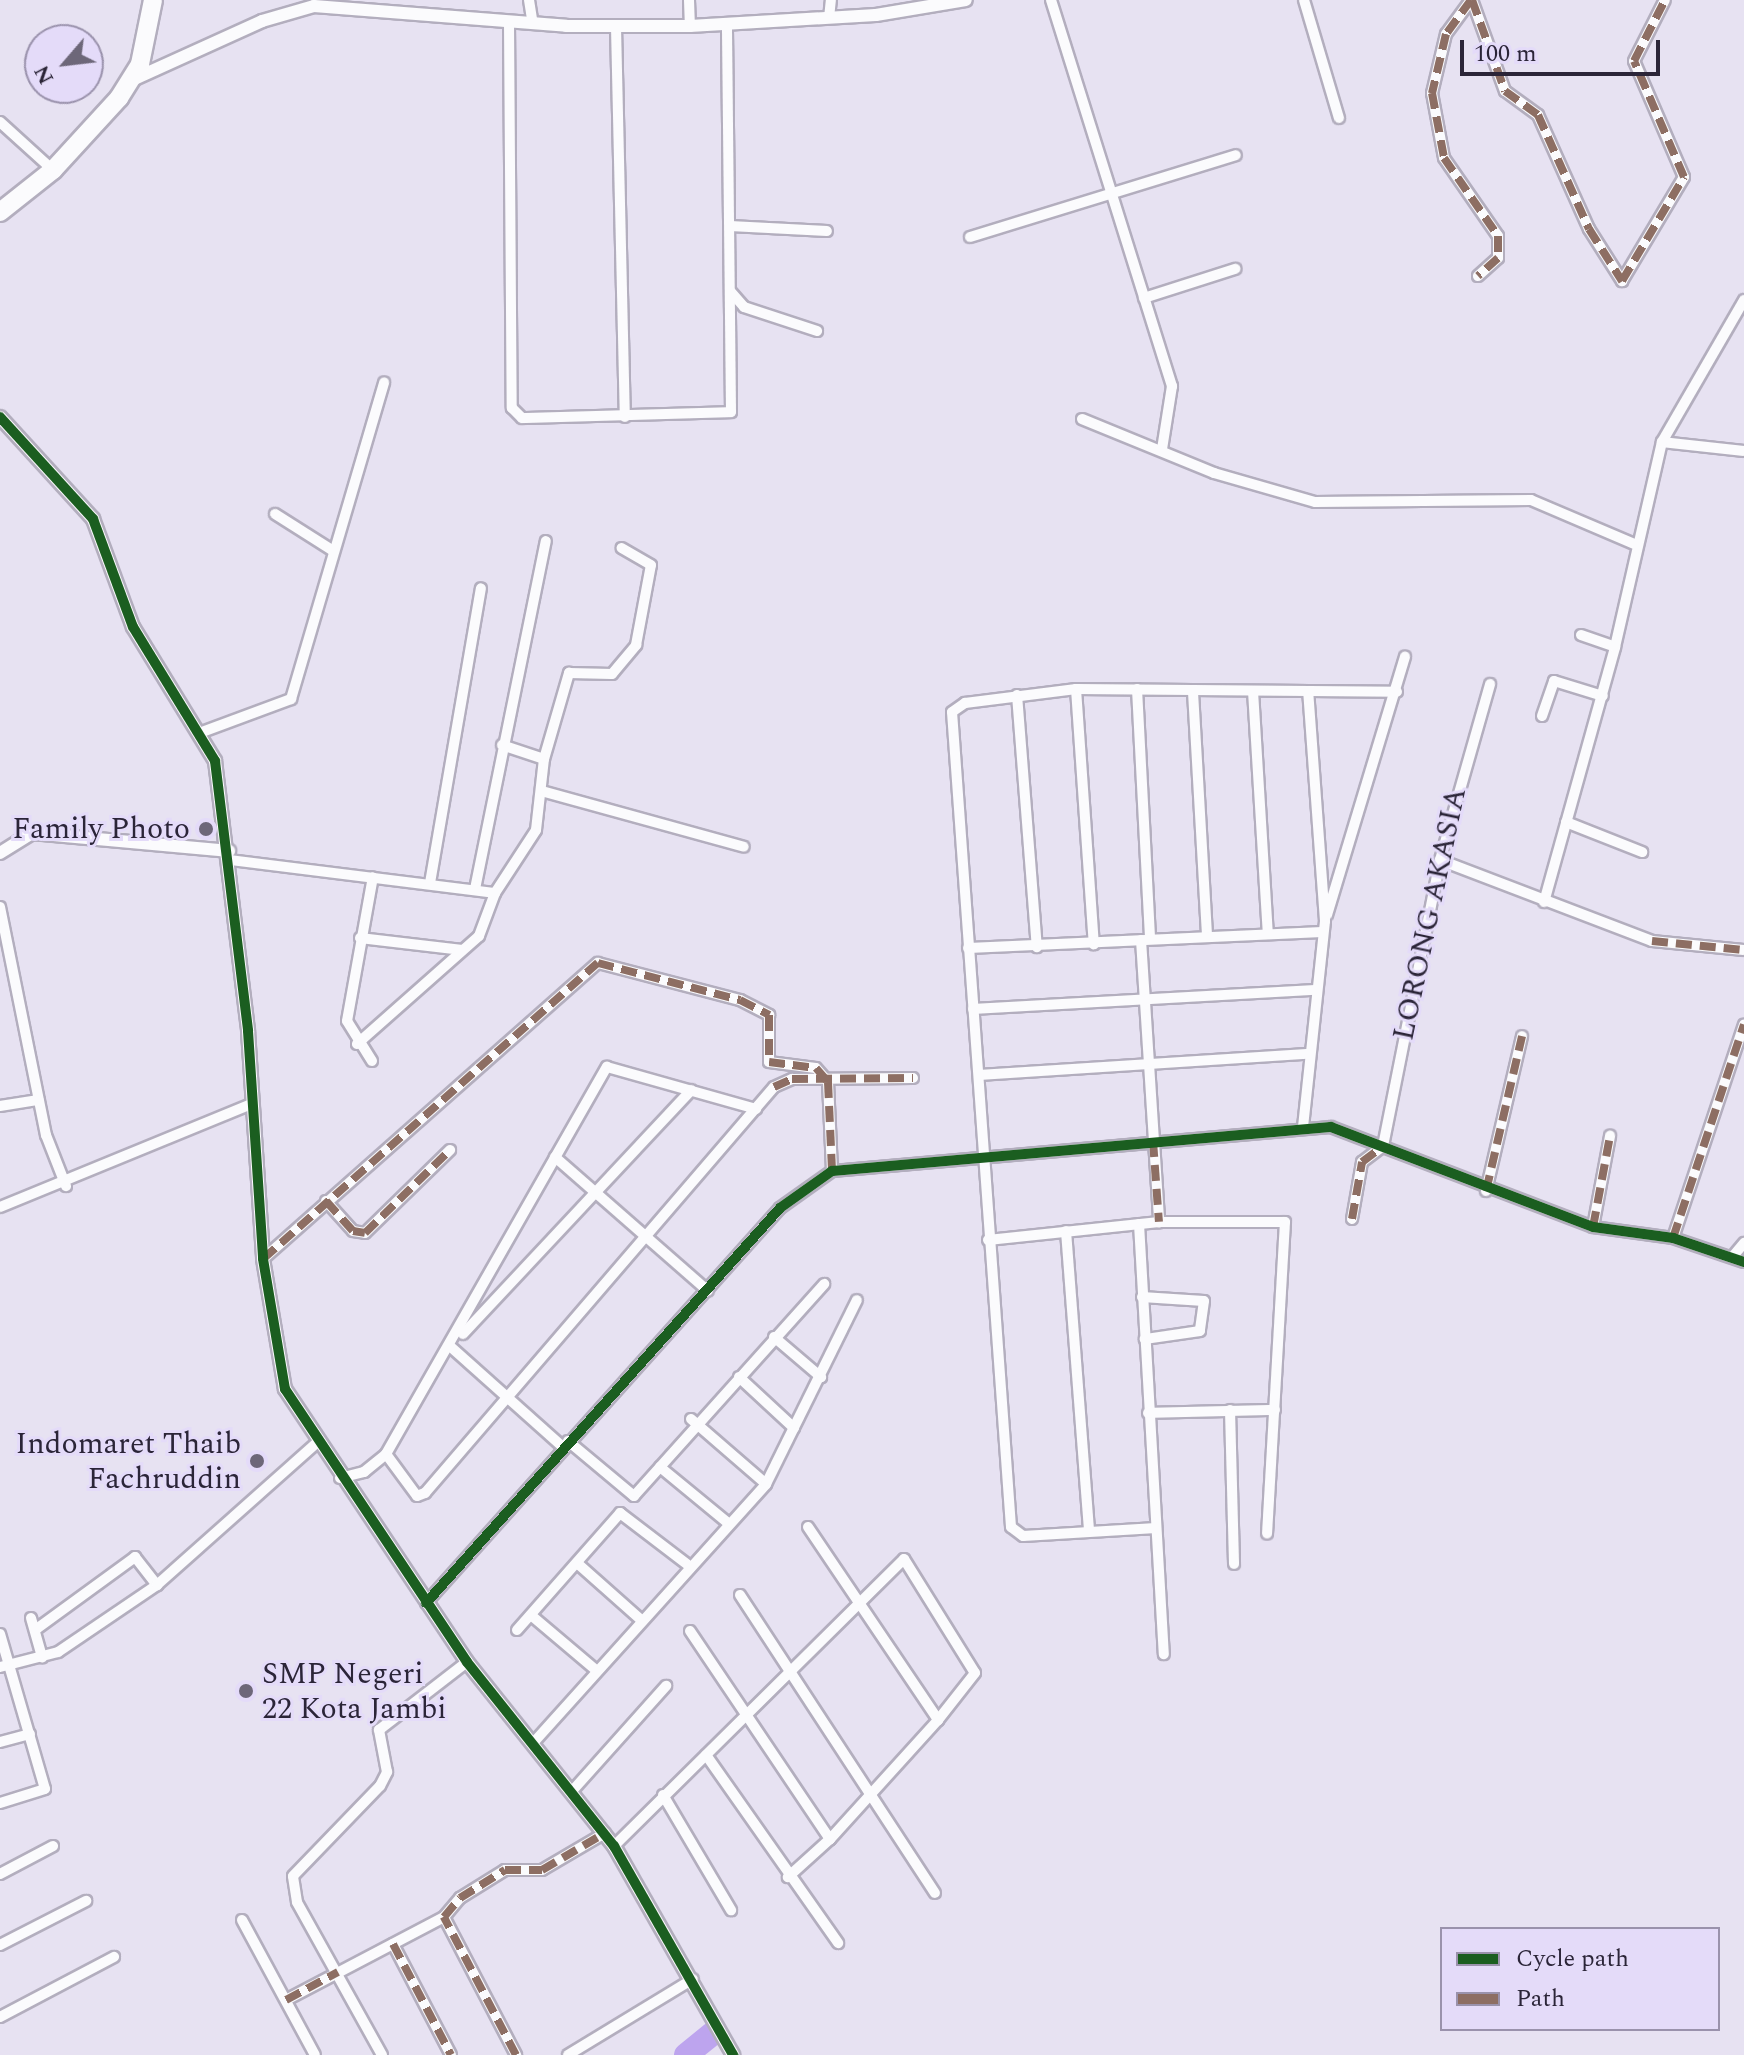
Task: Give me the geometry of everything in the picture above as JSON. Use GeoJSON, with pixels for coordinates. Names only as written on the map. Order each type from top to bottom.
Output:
{"type":"FeatureCollection","features":[{"type":"Feature","properties":{"kind":"highway"},"geometry":{"type":"LineString","coordinates":[[0,212],[53,170],[132,80],[153,0]]}},
{"type":"Feature","properties":{"kind":"street"},"geometry":{"type":"LineString","coordinates":[[529,0],[533,24]]}},
{"type":"Feature","properties":{"kind":"street"},"geometry":{"type":"LineString","coordinates":[[689,0],[690,26]]}},
{"type":"Feature","properties":{"kind":"street"},"geometry":{"type":"LineString","coordinates":[[829,18],[831,0]]}},
{"type":"Feature","properties":{"kind":"street"},"geometry":{"type":"LineString","coordinates":[[132,80],[262,21],[314,6],[509,23],[616,27],[727,25],[829,18],[966,0]]}},
{"type":"Feature","properties":{"kind":"street"},"geometry":{"type":"LineString","coordinates":[[1051,0],[1174,397],[1162,449]]}},
{"type":"Feature","properties":{"kind":"street"},"geometry":{"type":"LineString","coordinates":[[1304,0],[1339,118]]}},
{"type":"Feature","properties":{"kind":"street"},"geometry":{"type":"LineString","coordinates":[[1471,0],[1503,88],[1538,115],[1589,229],[1622,281],[1684,177],[1634,56],[1665,0]]}},
{"type":"Feature","properties":{"kind":"street"},"geometry":{"type":"LineString","coordinates":[[1471,0],[1446,34],[1432,93],[1444,158],[1498,236],[1498,258],[1478,276]]}},
{"type":"Feature","properties":{"kind":"street"},"geometry":{"type":"LineString","coordinates":[[509,23],[513,412],[625,417],[731,412],[727,25]]}},
{"type":"Feature","properties":{"kind":"street"},"geometry":{"type":"LineString","coordinates":[[616,27],[625,417]]}},
{"type":"Feature","properties":{"kind":"street"},"geometry":{"type":"LineString","coordinates":[[0,122],[53,170]]}},
{"type":"Feature","properties":{"kind":"street"},"geometry":{"type":"LineString","coordinates":[[970,237],[1109,191],[1236,155]]}},
{"type":"Feature","properties":{"kind":"street"},"geometry":{"type":"LineString","coordinates":[[730,226],[827,231]]}},
{"type":"Feature","properties":{"kind":"street"},"geometry":{"type":"LineString","coordinates":[[1144,298],[1235,269]]}},
{"type":"Feature","properties":{"kind":"street"},"geometry":{"type":"LineString","coordinates":[[731,292],[744,307],[817,331]]}},
{"type":"Feature","properties":{"kind":"street"},"geometry":{"type":"LineString","coordinates":[[1544,902],[1603,696],[1634,544],[1662,442],[1744,300]]}},
{"type":"Feature","properties":{"kind":"street"},"geometry":{"type":"LineString","coordinates":[[202,732],[291,699],[332,550],[384,382]]}},
{"type":"Feature","properties":{"kind":"street"},"geometry":{"type":"LineString","coordinates":[[0,417],[93,519],[133,627],[202,732],[215,761],[230,855],[263,1259],[280,1378],[315,1444],[467,1662],[573,1790],[614,1846],[717,2015],[733,2055]]}},
{"type":"Feature","properties":{"kind":"street"},"geometry":{"type":"LineString","coordinates":[[1082,419],[1162,449],[1214,473],[1315,502],[1531,500],[1634,544]]}},
{"type":"Feature","properties":{"kind":"street"},"geometry":{"type":"LineString","coordinates":[[1662,442],[1744,451]]}},
{"type":"Feature","properties":{"kind":"street"},"geometry":{"type":"LineString","coordinates":[[275,514],[332,550]]}},
{"type":"Feature","properties":{"kind":"street"},"geometry":{"type":"LineString","coordinates":[[475,889],[546,541]]}},
{"type":"Feature","properties":{"kind":"street"},"geometry":{"type":"LineString","coordinates":[[357,1044],[483,930],[495,893],[533,836],[545,792],[544,759],[569,673],[612,674],[636,645],[651,565],[622,548]]}},
{"type":"Feature","properties":{"kind":"street"},"geometry":{"type":"LineString","coordinates":[[430,883],[481,588]]}},
{"type":"Feature","properties":{"kind":"street"},"geometry":{"type":"LineString","coordinates":[[1581,635],[1615,647]]}},
{"type":"Feature","properties":{"kind":"street"},"geometry":{"type":"LineString","coordinates":[[1303,1127],[1314,990],[1324,927],[1405,657]]}},
{"type":"Feature","properties":{"kind":"street"},"geometry":{"type":"LineString","coordinates":[[1542,716],[1556,680],[1603,696]]}},
{"type":"Feature","properties":{"kind":"street","name":"LORONG AKASIA"},"geometry":{"type":"LineString","coordinates":[[1383,1146],[1440,860],[1490,684]]}},
{"type":"Feature","properties":{"kind":"street"},"geometry":{"type":"LineString","coordinates":[[1156,1528],[1023,1536],[1011,1527],[988,1240],[980,1075],[951,716],[965,703],[1076,689],[1397,692]]}},
{"type":"Feature","properties":{"kind":"street"},"geometry":{"type":"LineString","coordinates":[[1076,689],[1094,944]]}},
{"type":"Feature","properties":{"kind":"street"},"geometry":{"type":"LineString","coordinates":[[1137,689],[1145,1002],[1159,1222]]}},
{"type":"Feature","properties":{"kind":"street"},"geometry":{"type":"LineString","coordinates":[[1253,691],[1268,934]]}},
{"type":"Feature","properties":{"kind":"street"},"geometry":{"type":"LineString","coordinates":[[1193,692],[1207,937]]}},
{"type":"Feature","properties":{"kind":"street"},"geometry":{"type":"LineString","coordinates":[[1308,692],[1324,927]]}},
{"type":"Feature","properties":{"kind":"street"},"geometry":{"type":"LineString","coordinates":[[1017,695],[1037,947]]}},
{"type":"Feature","properties":{"kind":"street"},"geometry":{"type":"LineString","coordinates":[[502,745],[544,759]]}},
{"type":"Feature","properties":{"kind":"street"},"geometry":{"type":"LineString","coordinates":[[545,792],[744,847]]}},
{"type":"Feature","properties":{"kind":"street"},"geometry":{"type":"LineString","coordinates":[[1566,822],[1642,852]]}},
{"type":"Feature","properties":{"kind":"street"},"geometry":{"type":"LineString","coordinates":[[0,853],[32,833],[230,855],[495,893]]}},
{"type":"Feature","properties":{"kind":"street"},"geometry":{"type":"LineString","coordinates":[[1440,860],[1652,941],[1744,950]]}},
{"type":"Feature","properties":{"kind":"street"},"geometry":{"type":"LineString","coordinates":[[372,1061],[357,1044],[347,1021],[373,877]]}},
{"type":"Feature","properties":{"kind":"street"},"geometry":{"type":"LineString","coordinates":[[0,907],[39,1100],[66,1186]]}},
{"type":"Feature","properties":{"kind":"street"},"geometry":{"type":"LineString","coordinates":[[968,948],[1268,934],[1324,927]]}},
{"type":"Feature","properties":{"kind":"street"},"geometry":{"type":"LineString","coordinates":[[360,938],[462,950]]}},
{"type":"Feature","properties":{"kind":"street"},"geometry":{"type":"LineString","coordinates":[[263,1259],[594,964],[748,1004],[772,1019],[770,1064],[816,1068],[828,1082],[832,1171]]}},
{"type":"Feature","properties":{"kind":"street"},"geometry":{"type":"LineString","coordinates":[[973,1009],[1145,1002],[1314,990]]}},
{"type":"Feature","properties":{"kind":"street"},"geometry":{"type":"LineString","coordinates":[[1673,1238],[1744,1024]]}},
{"type":"Feature","properties":{"kind":"street"},"geometry":{"type":"LineString","coordinates":[[1486,1191],[1522,1036]]}},
{"type":"Feature","properties":{"kind":"street"},"geometry":{"type":"LineString","coordinates":[[980,1075],[1309,1054]]}},
{"type":"Feature","properties":{"kind":"street"},"geometry":{"type":"LineString","coordinates":[[340,1478],[364,1472],[386,1454],[454,1344],[607,1067],[756,1109]]}},
{"type":"Feature","properties":{"kind":"street"},"geometry":{"type":"LineString","coordinates":[[386,1454],[422,1495],[510,1399],[781,1083],[913,1078]]}},
{"type":"Feature","properties":{"kind":"street"},"geometry":{"type":"LineString","coordinates":[[454,1344],[691,1090]]}},
{"type":"Feature","properties":{"kind":"street"},"geometry":{"type":"LineString","coordinates":[[0,1106],[39,1100]]}},
{"type":"Feature","properties":{"kind":"street"},"geometry":{"type":"LineString","coordinates":[[0,1207],[66,1186],[251,1104]]}},
{"type":"Feature","properties":{"kind":"street"},"geometry":{"type":"LineString","coordinates":[[426,1603],[565,1444],[788,1200],[832,1171],[985,1163],[1153,1141],[1331,1127],[1486,1191],[1593,1227],[1673,1238],[1734,1255],[1744,1262]]}},
{"type":"Feature","properties":{"kind":"street"},"geometry":{"type":"LineString","coordinates":[[1593,1227],[1610,1136]]}},
{"type":"Feature","properties":{"kind":"street"},"geometry":{"type":"LineString","coordinates":[[1352,1219],[1362,1162],[1383,1146]]}},
{"type":"Feature","properties":{"kind":"street"},"geometry":{"type":"LineString","coordinates":[[326,1201],[353,1231],[365,1233],[450,1150]]}},
{"type":"Feature","properties":{"kind":"street"},"geometry":{"type":"LineString","coordinates":[[555,1157],[649,1236],[708,1291]]}},
{"type":"Feature","properties":{"kind":"street"},"geometry":{"type":"LineString","coordinates":[[988,1240],[1159,1222],[1285,1222],[1267,1533]]}},
{"type":"Feature","properties":{"kind":"street"},"geometry":{"type":"LineString","coordinates":[[1139,1224],[1164,1654]]}},
{"type":"Feature","properties":{"kind":"street"},"geometry":{"type":"LineString","coordinates":[[1066,1231],[1089,1531]]}},
{"type":"Feature","properties":{"kind":"street"},"geometry":{"type":"LineString","coordinates":[[1734,1255],[1744,1243]]}},
{"type":"Feature","properties":{"kind":"street"},"geometry":{"type":"LineString","coordinates":[[454,1344],[510,1399],[630,1497],[660,1467],[695,1422],[824,1284]]}},
{"type":"Feature","properties":{"kind":"street"},"geometry":{"type":"LineString","coordinates":[[1142,1297],[1204,1301],[1200,1331],[1145,1339]]}},
{"type":"Feature","properties":{"kind":"street"},"geometry":{"type":"LineString","coordinates":[[534,1742],[687,1564],[766,1484],[857,1300]]}},
{"type":"Feature","properties":{"kind":"street"},"geometry":{"type":"LineString","coordinates":[[774,1337],[821,1377]]}},
{"type":"Feature","properties":{"kind":"street"},"geometry":{"type":"LineString","coordinates":[[739,1377],[794,1428]]}},
{"type":"Feature","properties":{"kind":"street"},"geometry":{"type":"LineString","coordinates":[[1230,1410],[1234,1564]]}},
{"type":"Feature","properties":{"kind":"street"},"geometry":{"type":"LineString","coordinates":[[1148,1413],[1275,1410]]}},
{"type":"Feature","properties":{"kind":"street"},"geometry":{"type":"LineString","coordinates":[[695,1422],[766,1484]]}},
{"type":"Feature","properties":{"kind":"street"},"geometry":{"type":"LineString","coordinates":[[5,1666],[42,1657],[157,1585],[315,1444]]}},
{"type":"Feature","properties":{"kind":"street"},"geometry":{"type":"LineString","coordinates":[[660,1467],[728,1523]]}},
{"type":"Feature","properties":{"kind":"street"},"geometry":{"type":"LineString","coordinates":[[517,1630],[622,1513],[687,1564]]}},
{"type":"Feature","properties":{"kind":"street"},"geometry":{"type":"LineString","coordinates":[[808,1527],[862,1600],[938,1720]]}},
{"type":"Feature","properties":{"kind":"street"},"geometry":{"type":"LineString","coordinates":[[35,1630],[135,1557],[157,1585]]}},
{"type":"Feature","properties":{"kind":"street"},"geometry":{"type":"LineString","coordinates":[[614,1846],[862,1600],[895,1561],[910,1563],[975,1673],[938,1720],[830,1839],[788,1877]]}},
{"type":"Feature","properties":{"kind":"street"},"geometry":{"type":"LineString","coordinates":[[577,1563],[640,1619]]}},
{"type":"Feature","properties":{"kind":"street"},"geometry":{"type":"LineString","coordinates":[[740,1595],[873,1790],[935,1893]]}},
{"type":"Feature","properties":{"kind":"street"},"geometry":{"type":"LineString","coordinates":[[532,1616],[596,1670]]}},
{"type":"Feature","properties":{"kind":"street"},"geometry":{"type":"LineString","coordinates":[[31,1618],[42,1657]]}},
{"type":"Feature","properties":{"kind":"street"},"geometry":{"type":"LineString","coordinates":[[690,1631],[748,1710],[830,1839]]}},
{"type":"Feature","properties":{"kind":"street"},"geometry":{"type":"LineString","coordinates":[[0,1634],[5,1666],[30,1734],[45,1789],[2,1803]]}},
{"type":"Feature","properties":{"kind":"street"},"geometry":{"type":"LineString","coordinates":[[382,2055],[297,1902],[293,1876],[380,1786],[387,1772],[379,1730],[467,1662]]}},
{"type":"Feature","properties":{"kind":"street"},"geometry":{"type":"LineString","coordinates":[[573,1790],[666,1686]]}},
{"type":"Feature","properties":{"kind":"street"},"geometry":{"type":"LineString","coordinates":[[0,1742],[30,1734]]}},
{"type":"Feature","properties":{"kind":"street"},"geometry":{"type":"LineString","coordinates":[[706,1755],[788,1877],[838,1943]]}},
{"type":"Feature","properties":{"kind":"street"},"geometry":{"type":"LineString","coordinates":[[663,1795],[731,1910]]}},
{"type":"Feature","properties":{"kind":"street"},"geometry":{"type":"LineString","coordinates":[[286,2000],[444,1917],[460,1898],[505,1870],[542,1870],[605,1833]]}},
{"type":"Feature","properties":{"kind":"street"},"geometry":{"type":"LineString","coordinates":[[0,1874],[53,1846]]}},
{"type":"Feature","properties":{"kind":"street"},"geometry":{"type":"LineString","coordinates":[[0,1945],[86,1901]]}},
{"type":"Feature","properties":{"kind":"street"},"geometry":{"type":"LineString","coordinates":[[444,1917],[516,2055]]}},
{"type":"Feature","properties":{"kind":"street"},"geometry":{"type":"LineString","coordinates":[[242,1920],[315,2055]]}},
{"type":"Feature","properties":{"kind":"street"},"geometry":{"type":"LineString","coordinates":[[393,1944],[451,2055]]}},
{"type":"Feature","properties":{"kind":"street"},"geometry":{"type":"LineString","coordinates":[[0,2017],[114,1957]]}},
{"type":"Feature","properties":{"kind":"street"},"geometry":{"type":"LineString","coordinates":[[568,2055],[693,1979]]}},
{"type":"Feature","properties":{"kind":"waterway"},"geometry":{"type":"LineString","coordinates":[[686,2055],[714,2032]]}},
{"type":"Feature","properties":{"kind":"marked path"},"geometry":{"type":"LineString","coordinates":[[1471,0],[1446,34],[1432,93],[1444,158],[1498,236],[1498,258],[1478,276]]}},
{"type":"Feature","properties":{"kind":"marked path"},"geometry":{"type":"LineString","coordinates":[[1472,0],[1505,91],[1538,115],[1589,229],[1622,281],[1684,177],[1634,61],[1665,0]]}},
{"type":"Feature","properties":{"kind":"marked path"},"geometry":{"type":"LineString","coordinates":[[1652,941],[1744,950]]}},
{"type":"Feature","properties":{"kind":"marked path"},"geometry":{"type":"LineString","coordinates":[[263,1259],[598,963],[740,1000],[769,1015],[769,1062],[816,1068],[828,1082],[832,1171]]}},
{"type":"Feature","properties":{"kind":"marked path"},"geometry":{"type":"LineString","coordinates":[[1673,1238],[1744,1024]]}},
{"type":"Feature","properties":{"kind":"marked path"},"geometry":{"type":"LineString","coordinates":[[1486,1191],[1522,1036]]}},
{"type":"Feature","properties":{"kind":"marked path"},"geometry":{"type":"LineString","coordinates":[[774,1087],[792,1079],[913,1078]]}},
{"type":"Feature","properties":{"kind":"marked path"},"geometry":{"type":"LineString","coordinates":[[1593,1227],[1610,1136]]}},
{"type":"Feature","properties":{"kind":"marked path"},"geometry":{"type":"LineString","coordinates":[[1153,1141],[1159,1222]]}},
{"type":"Feature","properties":{"kind":"marked path"},"geometry":{"type":"LineString","coordinates":[[1352,1219],[1362,1162],[1383,1146]]}},
{"type":"Feature","properties":{"kind":"marked path"},"geometry":{"type":"LineString","coordinates":[[326,1201],[353,1231],[365,1233],[450,1150]]}},
{"type":"Feature","properties":{"kind":"marked path"},"geometry":{"type":"LineString","coordinates":[[516,2055],[444,1917],[460,1898],[505,1870],[542,1870],[605,1833]]}},
{"type":"Feature","properties":{"kind":"marked path"},"geometry":{"type":"LineString","coordinates":[[393,1944],[451,2055]]}},
{"type":"Feature","properties":{"kind":"marked path"},"geometry":{"type":"LineString","coordinates":[[286,2000],[338,1972]]}},
{"type":"Feature","properties":{"kind":"cycle path"},"geometry":{"type":"LineString","coordinates":[[0,417],[93,519],[133,627],[215,761],[248,1031],[263,1259],[285,1389],[467,1662],[614,1846],[733,2055]]}},
{"type":"Feature","properties":{"kind":"cycle path"},"geometry":{"type":"LineString","coordinates":[[426,1603],[780,1208],[832,1171],[1331,1127],[1593,1227],[1673,1238],[1744,1262]]}},
{"type":"Feature","properties":{"kind":"place","name":"Family Photo"},"geometry":{"type":"Point","coordinates":[206,829]}},
{"type":"Feature","properties":{"kind":"place","name":"Indomaret Thaib Fachruddin"},"geometry":{"type":"Point","coordinates":[257,1461]}},
{"type":"Feature","properties":{"kind":"place","name":"SMP Negeri 22 Kota Jambi"},"geometry":{"type":"Point","coordinates":[246,1691]}}]}
